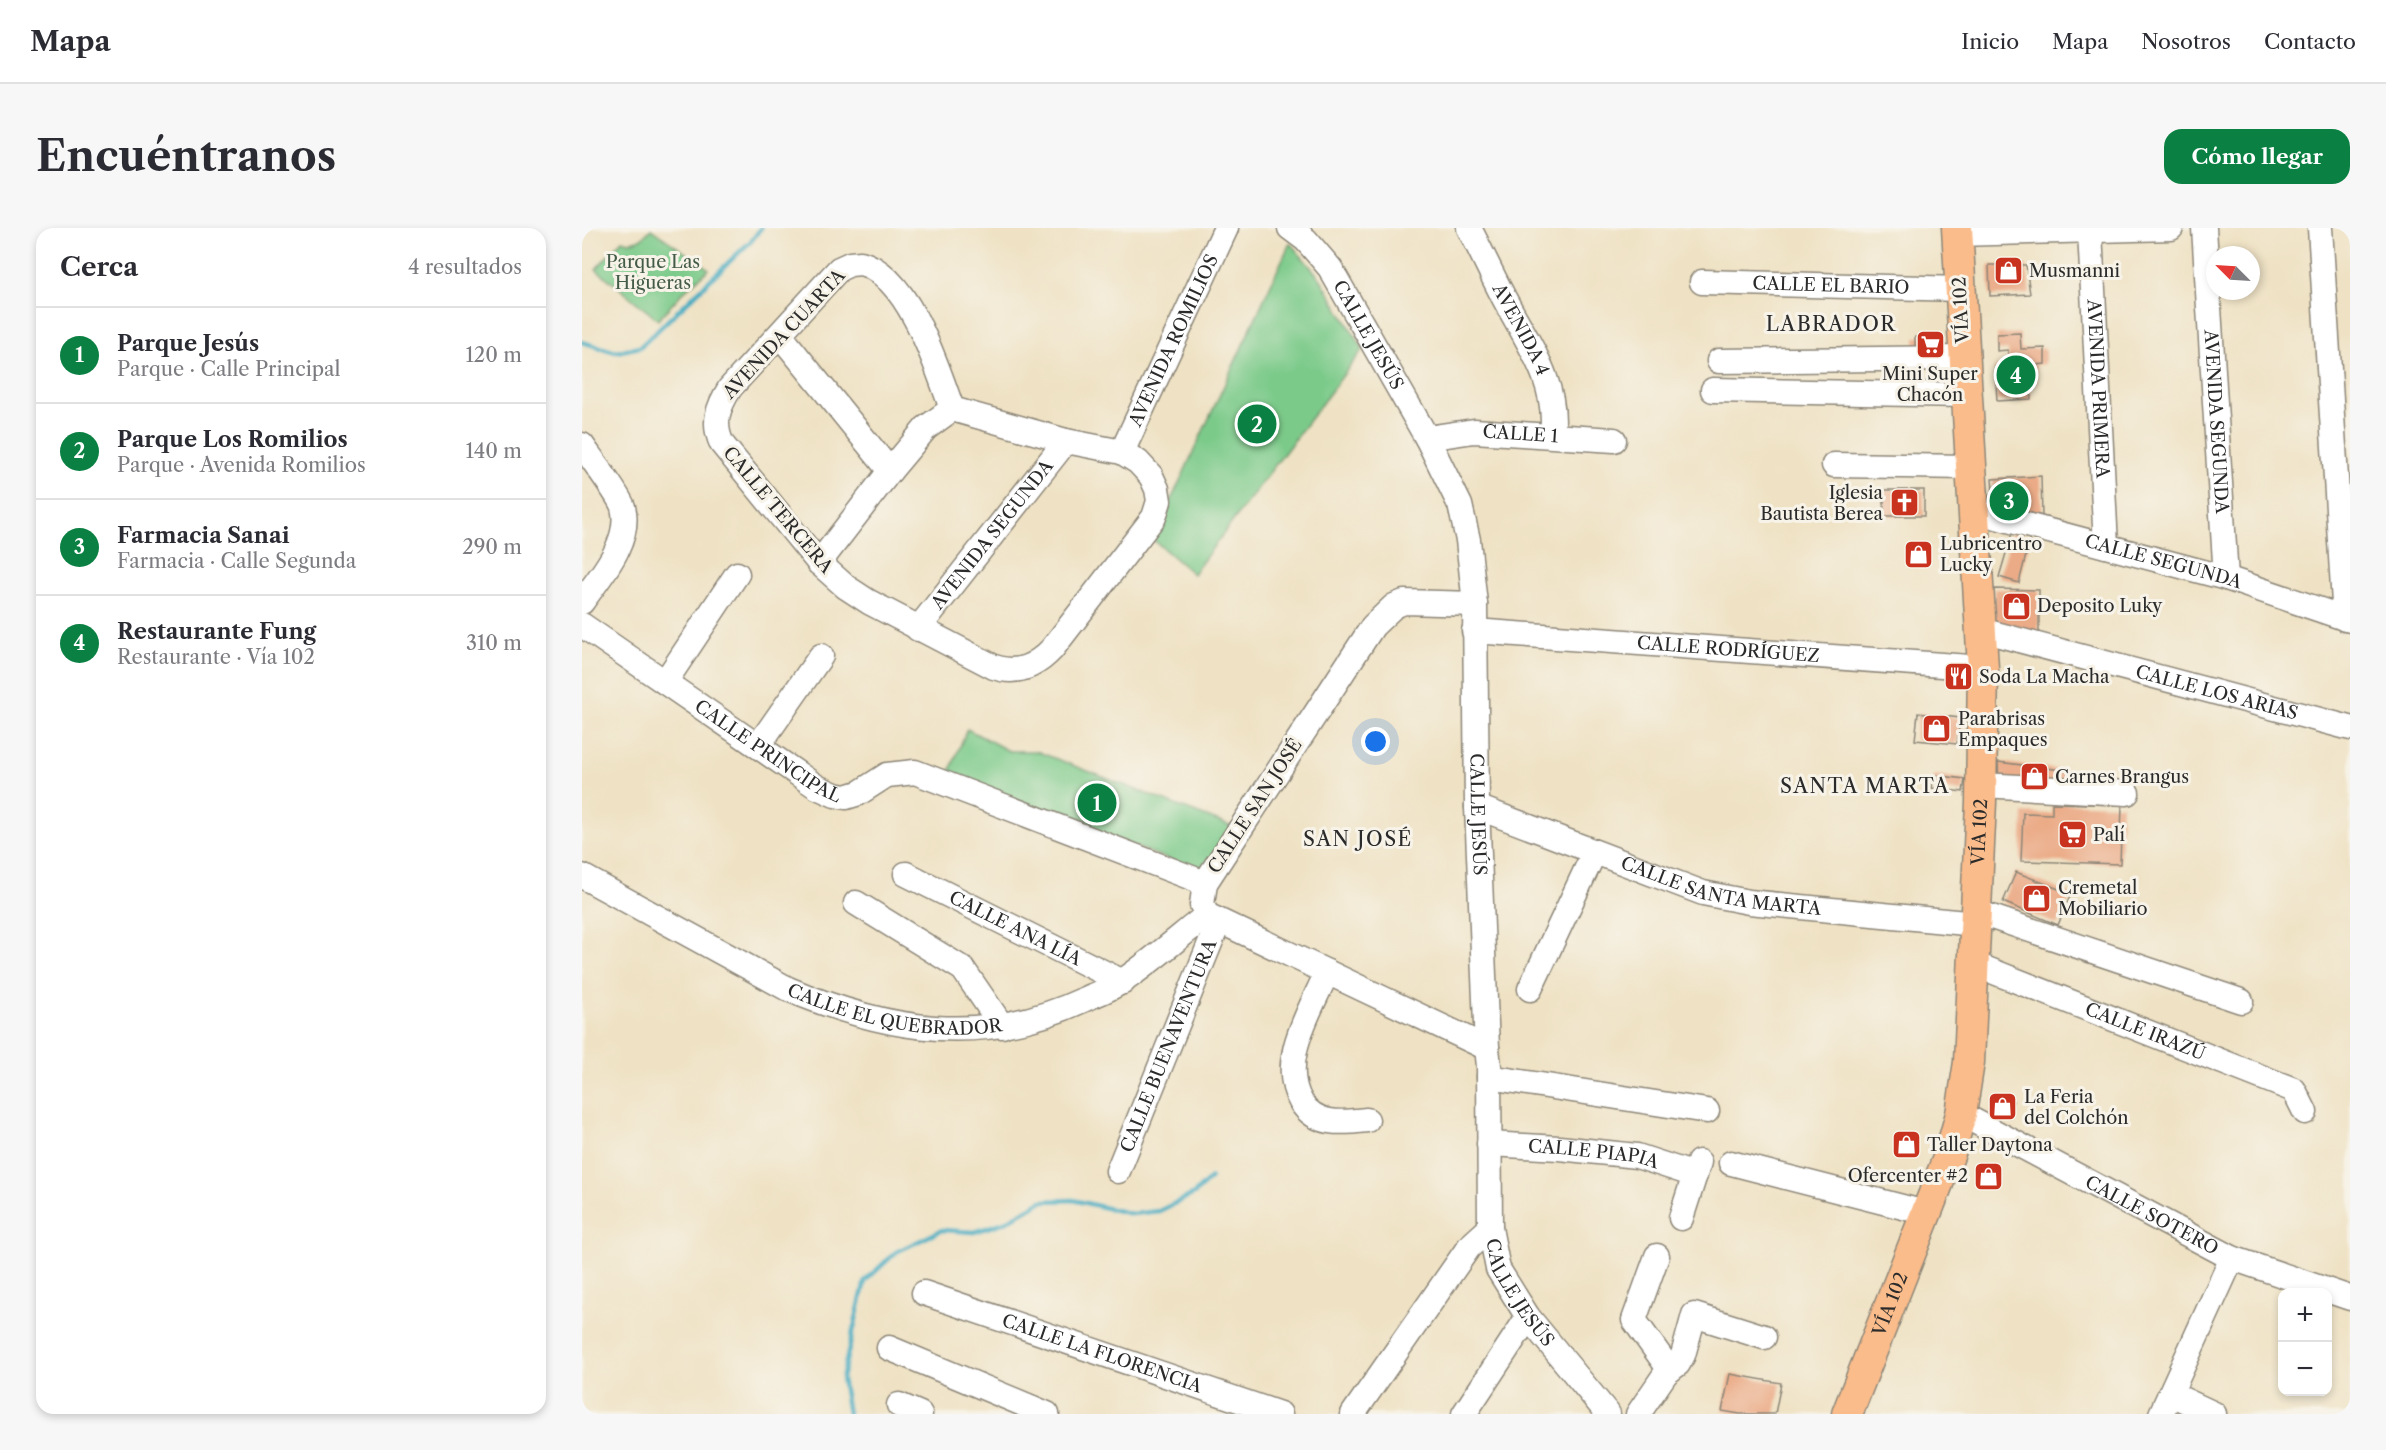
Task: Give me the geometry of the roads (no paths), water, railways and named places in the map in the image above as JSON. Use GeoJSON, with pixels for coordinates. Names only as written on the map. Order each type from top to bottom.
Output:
{"type":"FeatureCollection","features":[{"type":"Feature","properties":{"kind":"main road","name":"VÍA 102"},"geometry":{"type":"LineString","coordinates":[[1847,1414],[1950,1153],[1961,1114],[1969,1062],[1982,785],[1983,668],[1957,231]]}},
{"type":"Feature","properties":{"kind":"street","name":"AVENIDA ROMILIOS"},"geometry":{"type":"LineString","coordinates":[[1122,452],[1226,228]]}},
{"type":"Feature","properties":{"kind":"street","name":"CALLE JESÚS"},"geometry":{"type":"LineString","coordinates":[[1290,228],[1306,240],[1330,267],[1427,438],[1460,505],[1468,540],[1475,604],[1477,807],[1489,1077],[1490,1228],[1498,1269],[1528,1317],[1608,1414]]}},
{"type":"Feature","properties":{"kind":"street","name":"AVENIDA 4"},"geometry":{"type":"LineString","coordinates":[[1469,228],[1543,371],[1552,400],[1554,418],[1552,435]]}},
{"type":"Feature","properties":{"kind":"street"},"geometry":{"type":"LineString","coordinates":[[1957,231],[2090,231],[2170,228]]}},
{"type":"Feature","properties":{"kind":"street","name":"AVENIDA SEGUNDA"},"geometry":{"type":"LineString","coordinates":[[2204,228],[2226,578]]}},
{"type":"Feature","properties":{"kind":"street"},"geometry":{"type":"LineString","coordinates":[[2320,228],[2348,619]]}},
{"type":"Feature","properties":{"kind":"street","name":"AVENIDA PRIMERA"},"geometry":{"type":"LineString","coordinates":[[2090,231],[2106,546]]}},
{"type":"Feature","properties":{"kind":"street","name":"AVENIDA CUARTA"},"geometry":{"type":"LineString","coordinates":[[716,417],[721,402],[730,388],[839,269],[850,264],[861,263],[882,273],[914,317],[929,343],[952,409]]}},
{"type":"Feature","properties":{"kind":"street","name":"CALLE EL BARIO"},"geometry":{"type":"LineString","coordinates":[[1702,282],[1960,290]]}},
{"type":"Feature","properties":{"kind":"street"},"geometry":{"type":"LineString","coordinates":[[780,335],[890,471]]}},
{"type":"Feature","properties":{"kind":"street"},"geometry":{"type":"LineString","coordinates":[[1719,361],[1964,358]]}},
{"type":"Feature","properties":{"kind":"street"},"geometry":{"type":"LineString","coordinates":[[1713,390],[1966,395]]}},
{"type":"Feature","properties":{"kind":"street"},"geometry":{"type":"LineString","coordinates":[[819,563],[926,428],[952,409],[1066,441],[1122,452]]}},
{"type":"Feature","properties":{"kind":"street","name":"CALLE TERCERA"},"geometry":{"type":"LineString","coordinates":[[716,417],[716,433],[722,444],[819,563],[846,587],[918,628],[994,667],[1017,671],[1041,660],[1052,649],[1154,517],[1159,501],[1154,482],[1138,462],[1122,452]]}},
{"type":"Feature","properties":{"kind":"street","name":"CALLE 1"},"geometry":{"type":"LineString","coordinates":[[1427,438],[1474,431],[1614,440]]}},
{"type":"Feature","properties":{"kind":"street","name":"AVENIDA SEGUNDA"},"geometry":{"type":"LineString","coordinates":[[918,628],[1066,441]]}},
{"type":"Feature","properties":{"kind":"street"},"geometry":{"type":"LineString","coordinates":[[582,445],[623,506],[625,523],[621,544],[582,602]]}},
{"type":"Feature","properties":{"kind":"street"},"geometry":{"type":"LineString","coordinates":[[1834,465],[1970,467]]}},
{"type":"Feature","properties":{"kind":"street","name":"CALLE SEGUNDA"},"geometry":{"type":"LineString","coordinates":[[1974,511],[2226,578],[2348,619]]}},
{"type":"Feature","properties":{"kind":"street"},"geometry":{"type":"LineString","coordinates":[[665,682],[737,574]]}},
{"type":"Feature","properties":{"kind":"street","name":"CALLE SAN JOSÉ"},"geometry":{"type":"LineString","coordinates":[[1213,918],[1202,905],[1205,883],[1373,626],[1394,606],[1404,602],[1475,604]]}},
{"type":"Feature","properties":{"kind":"street","name":"CALLE PRINCIPAL"},"geometry":{"type":"LineString","coordinates":[[582,625],[817,787],[835,795],[846,797],[859,793],[887,775],[915,772],[1205,883]]}},
{"type":"Feature","properties":{"kind":"street","name":"CALLE LOS ARIAS"},"geometry":{"type":"LineString","coordinates":[[1981,630],[2350,728]]}},
{"type":"Feature","properties":{"kind":"street","name":"CALLE RODRÍGUEZ"},"geometry":{"type":"LineString","coordinates":[[1474,631],[1983,668]]}},
{"type":"Feature","properties":{"kind":"street"},"geometry":{"type":"LineString","coordinates":[[758,746],[821,656]]}},
{"type":"Feature","properties":{"kind":"street"},"geometry":{"type":"LineString","coordinates":[[1982,785],[2127,793]]}},
{"type":"Feature","properties":{"kind":"street","name":"CALLE SANTA MARTA"},"geometry":{"type":"LineString","coordinates":[[1477,807],[1703,894],[1737,900],[1976,918],[2241,1001]]}},
{"type":"Feature","properties":{"kind":"street"},"geometry":{"type":"LineString","coordinates":[[1530,990],[1594,853]]}},
{"type":"Feature","properties":{"kind":"street","name":"CALLE ANA LÍA"},"geometry":{"type":"LineString","coordinates":[[906,874],[1123,982]]}},
{"type":"Feature","properties":{"kind":"street","name":"CALLE EL QUEBRADOR"},"geometry":{"type":"LineString","coordinates":[[582,876],[788,989],[824,1005],[862,1016],[940,1029],[1002,1026],[1031,1021],[1062,1010],[1123,982],[1213,918]]}},
{"type":"Feature","properties":{"kind":"street"},"geometry":{"type":"LineString","coordinates":[[856,903],[963,969],[1002,1026]]}},
{"type":"Feature","properties":{"kind":"street"},"geometry":{"type":"LineString","coordinates":[[1213,918],[1487,1048]]}},
{"type":"Feature","properties":{"kind":"street","name":"CALLE BUENAVENTURA"},"geometry":{"type":"LineString","coordinates":[[1118,1171],[1213,918]]}},
{"type":"Feature","properties":{"kind":"street","name":"CALLE IRAZÚ"},"geometry":{"type":"LineString","coordinates":[[1974,964],[2294,1090],[2305,1112]]}},
{"type":"Feature","properties":{"kind":"street"},"geometry":{"type":"LineString","coordinates":[[1327,972],[1298,1040],[1293,1060],[1292,1079],[1301,1103],[1315,1117],[1328,1122],[1347,1123],[1367,1119]]}},
{"type":"Feature","properties":{"kind":"street"},"geometry":{"type":"LineString","coordinates":[[1489,1077],[1707,1111]]}},
{"type":"Feature","properties":{"kind":"street","name":"CALLE SOTERO"},"geometry":{"type":"LineString","coordinates":[[1961,1114],[2232,1258],[2350,1298]]}},
{"type":"Feature","properties":{"kind":"street","name":"CALLE PIAPIA"},"geometry":{"type":"LineString","coordinates":[[1489,1144],[1637,1156],[1697,1168],[1681,1218]]}},
{"type":"Feature","properties":{"kind":"street"},"geometry":{"type":"LineString","coordinates":[[1731,1163],[1926,1213]]}},
{"type":"Feature","properties":{"kind":"street"},"geometry":{"type":"LineString","coordinates":[[1353,1414],[1469,1247],[1490,1228]]}},
{"type":"Feature","properties":{"kind":"street"},"geometry":{"type":"LineString","coordinates":[[1657,1256],[1634,1320],[1670,1370]]}},
{"type":"Feature","properties":{"kind":"street"},"geometry":{"type":"LineString","coordinates":[[2214,1414],[2166,1404],[2232,1258]]}},
{"type":"Feature","properties":{"kind":"street","name":"CALLE LA FLORENCIA"},"geometry":{"type":"LineString","coordinates":[[924,1293],[1280,1414]]}},
{"type":"Feature","properties":{"kind":"street"},"geometry":{"type":"LineString","coordinates":[[1638,1414],[1666,1373],[1678,1364],[1695,1315],[1764,1337]]}},
{"type":"Feature","properties":{"kind":"street"},"geometry":{"type":"LineString","coordinates":[[1464,1414],[1528,1317]]}},
{"type":"Feature","properties":{"kind":"street"},"geometry":{"type":"LineString","coordinates":[[890,1348],[1047,1414]]}},
{"type":"Feature","properties":{"kind":"waterway"},"geometry":{"type":"LineString","coordinates":[[582,342],[616,352],[640,347],[752,240],[761,228]]}},
{"type":"Feature","properties":{"kind":"waterway"},"geometry":{"type":"LineString","coordinates":[[848,1414],[842,1378],[865,1281],[896,1252],[942,1230],[974,1232],[1005,1222],[1042,1201],[1073,1200],[1132,1214],[1159,1211],[1194,1194],[1211,1178]]}},
{"type":"Feature","properties":{"kind":"place","name":"Musmanni"},"geometry":{"type":"Point","coordinates":[2008,271]}},
{"type":"Feature","properties":{"kind":"place","name":"Mini Super Chacón"},"geometry":{"type":"Point","coordinates":[1930,345]}},
{"type":"Feature","properties":{"kind":"place","name":"Restaurante Fung"},"geometry":{"type":"Point","coordinates":[2016,375]}},
{"type":"Feature","properties":{"kind":"place","name":"Parque Los Romilios"},"geometry":{"type":"Point","coordinates":[1257,424]}},
{"type":"Feature","properties":{"kind":"place","name":"Farmacia Sanai"},"geometry":{"type":"Point","coordinates":[2009,501]}},
{"type":"Feature","properties":{"kind":"place","name":"Iglesia Bautista Berea"},"geometry":{"type":"Point","coordinates":[1904,503]}},
{"type":"Feature","properties":{"kind":"place","name":"Lubricentro Lucky"},"geometry":{"type":"Point","coordinates":[1919,554]}},
{"type":"Feature","properties":{"kind":"place","name":"Deposito Luky"},"geometry":{"type":"Point","coordinates":[2016,606]}},
{"type":"Feature","properties":{"kind":"place","name":"Soda La Macha"},"geometry":{"type":"Point","coordinates":[1958,677]}},
{"type":"Feature","properties":{"kind":"place","name":"Parabrisas Empaques"},"geometry":{"type":"Point","coordinates":[1937,729]}},
{"type":"Feature","properties":{"kind":"place","name":"Carnes Brangus"},"geometry":{"type":"Point","coordinates":[2034,777]}},
{"type":"Feature","properties":{"kind":"place","name":"Parque Jesús"},"geometry":{"type":"Point","coordinates":[1097,803]}},
{"type":"Feature","properties":{"kind":"place","name":"Palí"},"geometry":{"type":"Point","coordinates":[2072,835]}},
{"type":"Feature","properties":{"kind":"place","name":"Cremetal Mobiliario"},"geometry":{"type":"Point","coordinates":[2037,898]}},
{"type":"Feature","properties":{"kind":"place","name":"La Feria del Colchón"},"geometry":{"type":"Point","coordinates":[2003,1107]}},
{"type":"Feature","properties":{"kind":"place","name":"Taller Daytona"},"geometry":{"type":"Point","coordinates":[1906,1145]}},
{"type":"Feature","properties":{"kind":"place","name":"Ofercenter #2"},"geometry":{"type":"Point","coordinates":[1989,1176]}},
{"type":"Feature","properties":{"kind":"district","name":"LABRADOR"},"geometry":{"type":"Point","coordinates":[1831,324]}},
{"type":"Feature","properties":{"kind":"district","name":"SANTA MARTA"},"geometry":{"type":"Point","coordinates":[1865,786]}},
{"type":"Feature","properties":{"kind":"district","name":"SAN JOSÉ"},"geometry":{"type":"Point","coordinates":[1358,839]}},
{"type":"Feature","properties":{"kind":"park label","name":"Parque Las Higueras"},"geometry":{"type":"Point","coordinates":[653,272]}}]}
